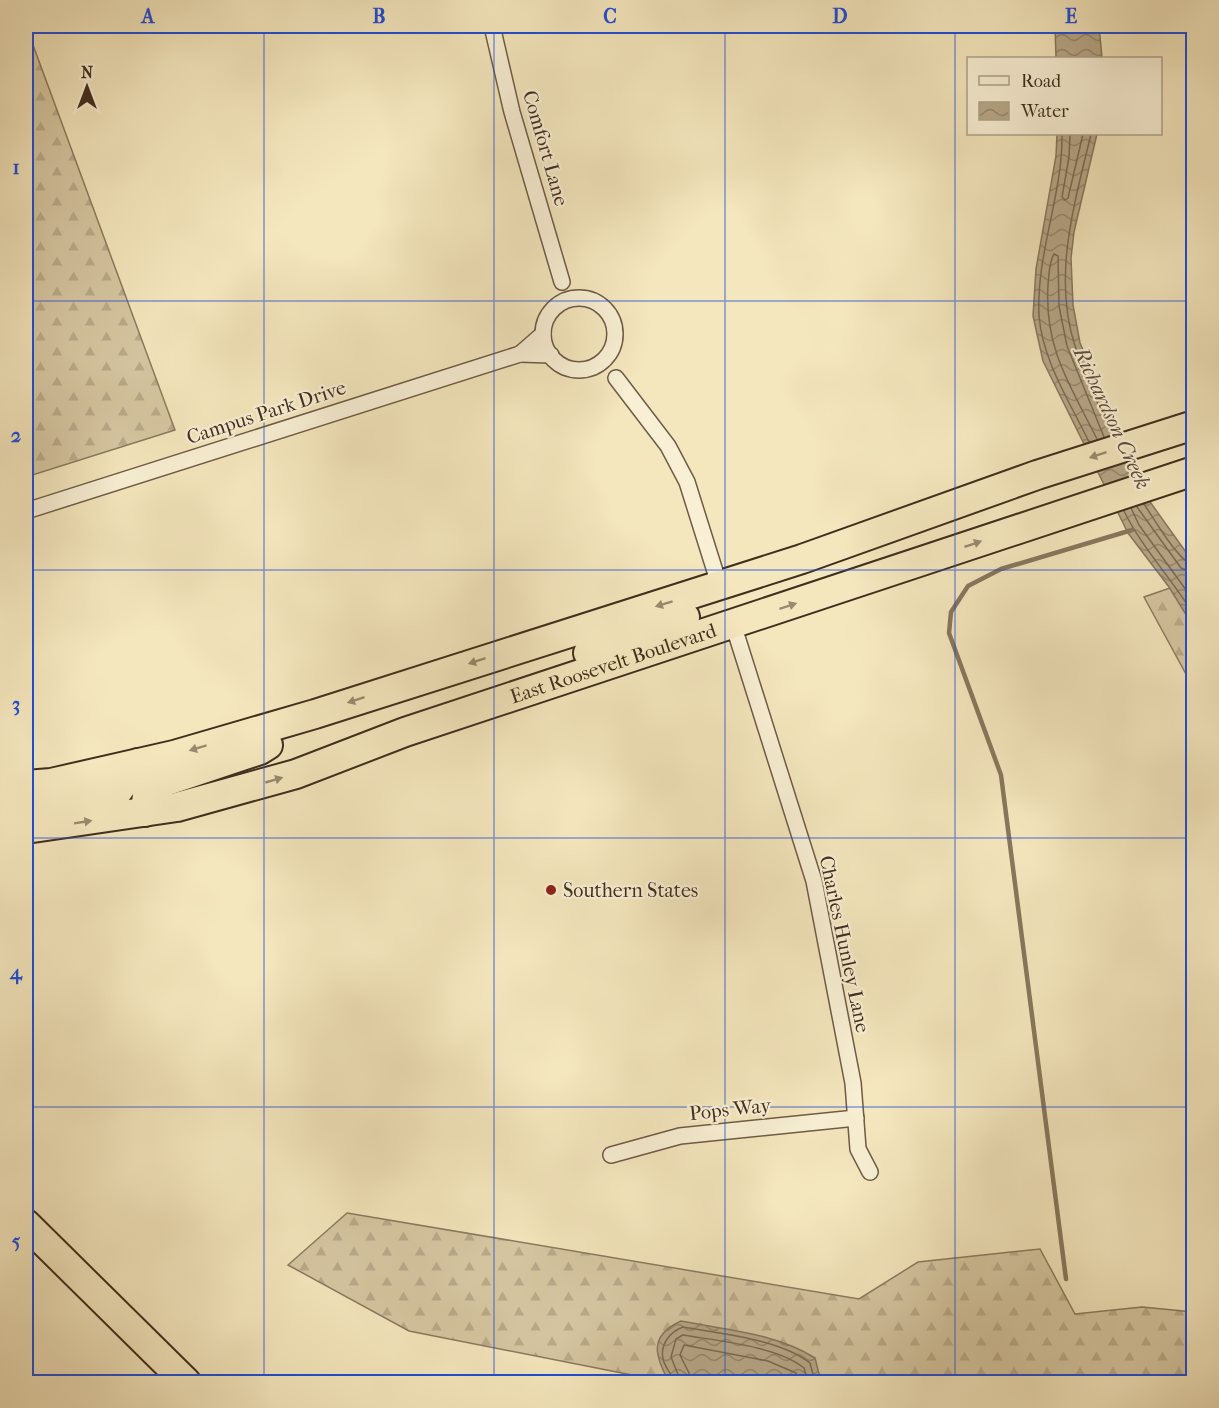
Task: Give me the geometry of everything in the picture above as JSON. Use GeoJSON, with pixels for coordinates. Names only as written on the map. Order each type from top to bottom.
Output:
{"type":"FeatureCollection","features":[{"type":"Feature","properties":{"kind":"highway"},"geometry":{"type":"LineString","coordinates":[[26,785],[51,783],[174,756],[315,714],[802,559],[1037,475],[1194,425]]}},
{"type":"Feature","properties":{"kind":"highway","name":"East Roosevelt Boulevard"},"geometry":{"type":"LineString","coordinates":[[26,829],[177,807],[296,774],[405,732],[1194,471]]}},
{"type":"Feature","properties":{"kind":"highway"},"geometry":{"type":"LineString","coordinates":[[733,624],[732,608],[741,595],[880,543],[950,506]]}},
{"type":"Feature","properties":{"kind":"highway"},"geometry":{"type":"LineString","coordinates":[[468,712],[510,687],[553,667],[699,612],[711,603],[719,584]]}},
{"type":"Feature","properties":{"kind":"highway"},"geometry":{"type":"LineString","coordinates":[[145,812],[147,795],[152,786],[260,750],[315,714]]}},
{"type":"Feature","properties":{"kind":"highway"},"geometry":{"type":"LineString","coordinates":[[26,810],[116,794],[138,764]]}},
{"type":"Feature","properties":{"kind":"highway"},"geometry":{"type":"LineString","coordinates":[[26,1224],[186,1383]]}},
{"type":"Feature","properties":{"kind":"street","name":"Comfort Lane"},"geometry":{"type":"LineString","coordinates":[[492,26],[512,112],[562,282],[560,303],[551,311],[543,334]]}},
{"type":"Feature","properties":{"kind":"street"},"geometry":{"type":"LineString","coordinates":[[562,282],[587,299],[604,307],[611,317],[615,328],[611,351],[616,378]]}},
{"type":"Feature","properties":{"kind":"street"},"geometry":{"type":"LineString","coordinates":[[560,303],[571,299],[587,299]]}},
{"type":"Feature","properties":{"kind":"street"},"geometry":{"type":"LineString","coordinates":[[543,334],[551,356],[570,368],[594,367],[616,378],[668,446],[687,482],[719,584]]}},
{"type":"Feature","properties":{"kind":"street","name":"Campus Park Drive"},"geometry":{"type":"LineString","coordinates":[[520,354],[543,334]]}},
{"type":"Feature","properties":{"kind":"street"},"geometry":{"type":"LineString","coordinates":[[594,367],[611,351]]}},
{"type":"Feature","properties":{"kind":"street","name":"Campus Park Drive"},"geometry":{"type":"LineString","coordinates":[[26,511],[520,354],[551,356]]}},
{"type":"Feature","properties":{"kind":"street","name":"Charles Hunley Lane"},"geometry":{"type":"LineString","coordinates":[[733,624],[814,881],[853,1083],[858,1149],[870,1172]]}},
{"type":"Feature","properties":{"kind":"street","name":"Pops Way"},"geometry":{"type":"LineString","coordinates":[[611,1155],[680,1136],[856,1118]]}},
{"type":"Feature","properties":{"kind":"green space"},"geometry":{"type":"Polygon","coordinates":[[[26,26],[175,430],[26,477],[26,26]]]}},
{"type":"Feature","properties":{"kind":"green space"},"geometry":{"type":"Polygon","coordinates":[[[1193,580],[1193,687],[1144,597],[1193,580]]]}},
{"type":"Feature","properties":{"kind":"green space"},"geometry":{"type":"Polygon","coordinates":[[[347,1213],[859,1299],[918,1262],[1040,1249],[1075,1314],[1142,1307],[1193,1312],[1193,1382],[641,1382],[637,1376],[409,1331],[288,1265],[347,1213]]]}},
{"type":"Feature","properties":{"kind":"water"},"geometry":{"type":"Polygon","coordinates":[[[1055,26],[1099,26],[1102,57],[1056,57],[1055,26]]]}},
{"type":"Feature","properties":{"kind":"water","name":"Richardson Creek"},"geometry":{"type":"Polygon","coordinates":[[[1057,135],[1097,135],[1074,232],[1071,258],[1073,305],[1080,343],[1148,499],[1193,562],[1193,626],[1169,587],[1128,533],[1043,361],[1033,316],[1036,269],[1056,156],[1057,135]]]}},
{"type":"Feature","properties":{"kind":"water"},"geometry":{"type":"Polygon","coordinates":[[[681,1321],[750,1333],[784,1343],[815,1358],[821,1382],[669,1382],[660,1364],[657,1347],[663,1333],[681,1321]]]}},
{"type":"Feature","properties":{"kind":"waterway"},"geometry":{"type":"LineString","coordinates":[[1066,1279],[1001,775],[949,633],[951,612],[968,586],[1001,569],[1132,530]]}},
{"type":"Feature","properties":{"kind":"place","name":"Southern States"},"geometry":{"type":"Point","coordinates":[551,890]}}]}
